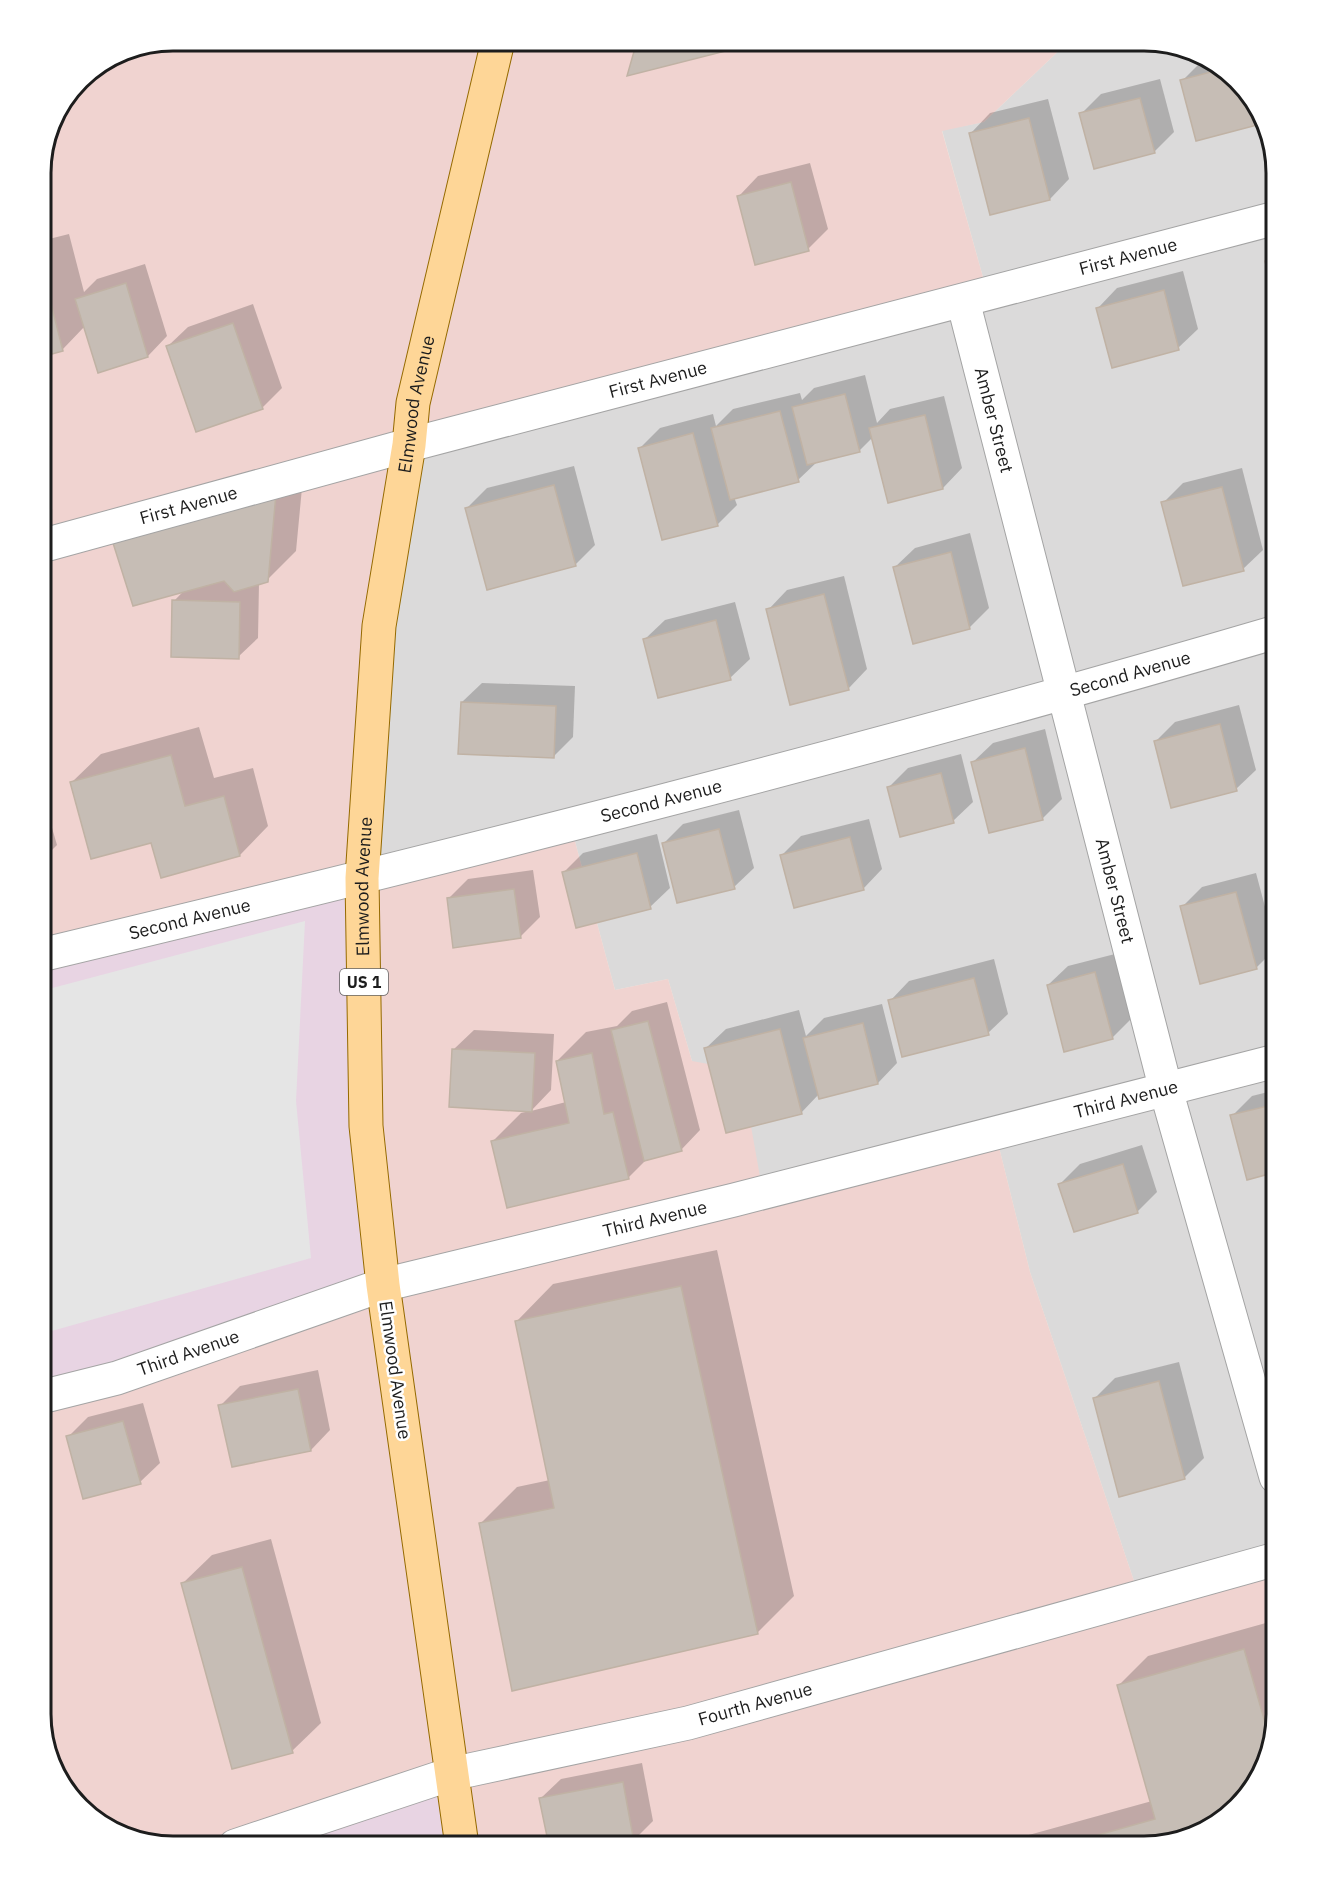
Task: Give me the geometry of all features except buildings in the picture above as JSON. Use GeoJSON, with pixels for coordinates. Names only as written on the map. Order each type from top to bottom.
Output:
{"type":"FeatureCollection","features":[{"type":"Feature","properties":{"kind":"main road","name":"Elmwood Avenue"},"geometry":{"type":"LineString","coordinates":[[460,1836],[383,1285],[366,1126],[362,878],[379,626],[409,445],[413,403],[496,51]]}},
{"type":"Feature","properties":{"kind":"street","name":"First Avenue"},"geometry":{"type":"LineString","coordinates":[[51,543],[409,445],[1266,221]]}},
{"type":"Feature","properties":{"kind":"street","name":"Amber Street"},"geometry":{"type":"LineString","coordinates":[[963,301],[1166,1090],[1266,1442]]}},
{"type":"Feature","properties":{"kind":"street","name":"Second Avenue"},"geometry":{"type":"LineString","coordinates":[[51,954],[362,878],[1065,694],[1266,635]]}},
{"type":"Feature","properties":{"kind":"street","name":"Third Avenue"},"geometry":{"type":"LineString","coordinates":[[51,1394],[117,1378],[383,1285],[734,1200],[1266,1064]]}},
{"type":"Feature","properties":{"kind":"street","name":"Fourth Avenue"},"geometry":{"type":"LineString","coordinates":[[265,1836],[451,1774],[688,1723],[1266,1562]]}},
{"type":"Feature","properties":{"kind":"shaded area"},"geometry":{"type":"Polygon","coordinates":[[[165,51],[1059,51],[984,122],[942,131],[986,288],[409,449],[371,870],[573,834],[615,990],[668,979],[692,1061],[741,1070],[762,1188],[995,1131],[1030,1272],[1137,1590],[1266,1563],[1266,1714],[1262,1746],[1257,1761],[1241,1788],[1218,1811],[1191,1827],[1160,1835],[165,1836],[133,1830],[105,1816],[81,1795],[67,1775],[55,1746],[51,1714],[51,165],[55,141],[67,112],[92,81],[112,67],[133,57],[165,51]]]}},
{"type":"Feature","properties":{"kind":"shaded area"},"geometry":{"type":"Polygon","coordinates":[[[1059,51],[1152,51],[1184,57],[1212,71],[1225,81],[1250,112],[1262,141],[1265,157],[1266,1563],[1137,1590],[1030,1272],[995,1131],[762,1188],[692,1061],[668,979],[615,990],[573,834],[371,870],[409,449],[986,288],[942,130],[984,122],[1059,51]]]}},
{"type":"Feature","properties":{"kind":"shaded area"},"geometry":{"type":"Polygon","coordinates":[[[356,876],[383,1279],[51,1392],[51,958],[356,876]]]}},
{"type":"Feature","properties":{"kind":"shaded area"},"geometry":{"type":"Polygon","coordinates":[[[305,921],[296,1101],[311,1258],[51,1331],[51,988],[305,921]]]}},
{"type":"Feature","properties":{"kind":"shaded area"},"geometry":{"type":"Polygon","coordinates":[[[446,1773],[461,1836],[252,1836],[446,1773]]]}}]}
